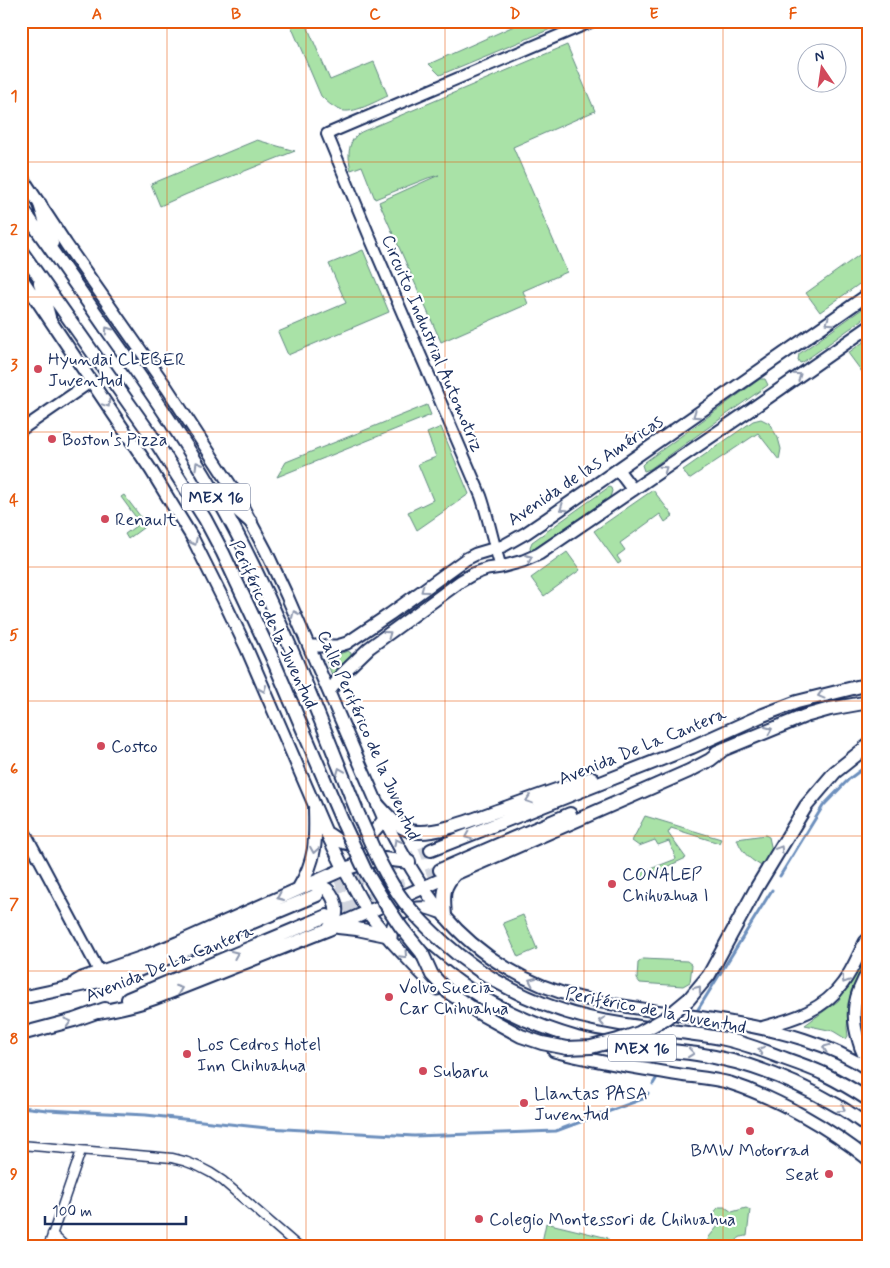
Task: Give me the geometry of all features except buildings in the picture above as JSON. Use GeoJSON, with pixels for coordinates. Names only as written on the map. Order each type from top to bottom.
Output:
{"type":"FeatureCollection","features":[{"type":"Feature","properties":{"kind":"main road","name":"Calle Periférico de la Juventud"},"geometry":{"type":"LineString","coordinates":[[21,176],[178,404],[233,489],[251,522],[310,646],[384,819],[424,887],[443,915],[458,931],[483,952],[504,966],[532,981],[556,990],[580,998],[611,1004],[707,1018],[795,1036],[828,1049],[869,1070]]}},
{"type":"Feature","properties":{"kind":"main road"},"geometry":{"type":"LineString","coordinates":[[40,204],[55,255]]}},
{"type":"Feature","properties":{"kind":"main road","name":"Periférico de la Juventud"},"geometry":{"type":"LineString","coordinates":[[21,207],[164,411],[210,485],[234,528],[277,617],[372,848],[387,876],[405,902],[424,924],[458,956],[498,983],[550,1007],[583,1017],[620,1024],[690,1032],[728,1040],[821,1072],[869,1100]]}},
{"type":"Feature","properties":{"kind":"main road","name":"Periférico de la Juventud"},"geometry":{"type":"LineString","coordinates":[[21,251],[156,442],[205,519],[271,655],[365,870],[401,927],[422,953],[469,990],[493,1004],[547,1028],[577,1038],[610,1044],[698,1054],[744,1064],[810,1091],[839,1106],[869,1128]]}},
{"type":"Feature","properties":{"kind":"main road"},"geometry":{"type":"LineString","coordinates":[[38,276],[49,317]]}},
{"type":"Feature","properties":{"kind":"main road"},"geometry":{"type":"LineString","coordinates":[[21,277],[151,470],[192,537],[246,647],[315,809],[344,869],[368,913],[426,978],[456,1004],[500,1030],[524,1041],[585,1059],[729,1083],[772,1100],[813,1122],[838,1137],[869,1160]]}},
{"type":"Feature","properties":{"kind":"main road","name":"Avenida de las Américas"},"geometry":{"type":"LineString","coordinates":[[310,646],[337,646],[347,643],[466,559],[495,549],[526,533],[869,294]]}},
{"type":"Feature","properties":{"kind":"main road"},"geometry":{"type":"LineString","coordinates":[[329,692],[342,674],[368,648],[461,581],[487,569],[524,561],[539,554],[869,327]]}},
{"type":"Feature","properties":{"kind":"main road"},"geometry":{"type":"LineString","coordinates":[[618,470],[633,490]]}},
{"type":"Feature","properties":{"kind":"main road"},"geometry":{"type":"LineString","coordinates":[[210,485],[251,522]]}},
{"type":"Feature","properties":{"kind":"main road"},"geometry":{"type":"LineString","coordinates":[[359,636],[368,648]]}},
{"type":"Feature","properties":{"kind":"main road","name":"Avenida De La Cantera"},"geometry":{"type":"LineString","coordinates":[[431,850],[692,747],[797,702],[869,684]]}},
{"type":"Feature","properties":{"kind":"main road","name":"Avenida De La Cantera"},"geometry":{"type":"LineString","coordinates":[[440,870],[805,716],[869,702]]}},
{"type":"Feature","properties":{"kind":"main road"},"geometry":{"type":"LineString","coordinates":[[422,953],[432,975],[448,992],[521,1036],[567,1048],[591,1047],[639,1032],[666,1018],[689,999],[708,975],[757,887],[806,806],[836,772],[869,745]]}},
{"type":"Feature","properties":{"kind":"main road"},"geometry":{"type":"LineString","coordinates":[[378,805],[401,827],[425,833],[460,824],[660,754],[692,747]]}},
{"type":"Feature","properties":{"kind":"main road"},"geometry":{"type":"LineString","coordinates":[[99,1012],[137,1004],[160,996],[368,913],[698,767],[724,749]]}},
{"type":"Feature","properties":{"kind":"main road"},"geometry":{"type":"LineString","coordinates":[[305,886],[315,852],[315,809]]}},
{"type":"Feature","properties":{"kind":"main road"},"geometry":{"type":"LineString","coordinates":[[326,832],[346,844],[354,844],[364,841],[373,834],[384,819]]}},
{"type":"Feature","properties":{"kind":"main road"},"geometry":{"type":"LineString","coordinates":[[71,988],[76,982],[99,971],[178,943],[344,869],[384,859],[409,862]]}},
{"type":"Feature","properties":{"kind":"main road"},"geometry":{"type":"LineString","coordinates":[[389,938],[396,919],[404,911],[416,908],[429,908],[443,915],[447,882],[455,874]]}},
{"type":"Feature","properties":{"kind":"main road"},"geometry":{"type":"LineString","coordinates":[[305,886],[319,885],[326,888],[333,896],[336,905],[336,916],[332,928]]}},
{"type":"Feature","properties":{"kind":"main road","name":"Avenida De La Cantera"},"geometry":{"type":"LineString","coordinates":[[21,998],[71,988],[136,971],[318,895]]}},
{"type":"Feature","properties":{"kind":"main road","name":"Avenida De La Cantera"},"geometry":{"type":"LineString","coordinates":[[21,1034],[99,1012],[327,916]]}},
{"type":"Feature","properties":{"kind":"main road"},"geometry":{"type":"LineString","coordinates":[[332,928],[357,929],[389,938]]}},
{"type":"Feature","properties":{"kind":"main road"},"geometry":{"type":"LineString","coordinates":[[761,1028],[810,1012],[830,999],[844,982],[868,941]]}},
{"type":"Feature","properties":{"kind":"main road"},"geometry":{"type":"LineString","coordinates":[[869,970],[856,998],[853,1016],[863,1055],[869,1063]]}},
{"type":"Feature","properties":{"kind":"street","name":"Circuito Industrial Automotriz"},"geometry":{"type":"LineString","coordinates":[[501,567],[488,517],[480,496],[327,134],[593,21]]}},
{"type":"Feature","properties":{"kind":"street"},"geometry":{"type":"LineString","coordinates":[[21,430],[92,381]]}},
{"type":"Feature","properties":{"kind":"street"},"geometry":{"type":"LineString","coordinates":[[21,825],[99,971]]}},
{"type":"Feature","properties":{"kind":"street"},"geometry":{"type":"LineString","coordinates":[[21,1146],[172,1158],[196,1164],[224,1181],[294,1245]]}},
{"type":"Feature","properties":{"kind":"street"},"geometry":{"type":"LineString","coordinates":[[48,1247],[81,1151]]}},
{"type":"Feature","properties":{"kind":"street"},"geometry":{"type":"LineString","coordinates":[[52,1234],[66,1247]]}},
{"type":"Feature","properties":{"kind":"green space"},"geometry":{"type":"Polygon","coordinates":[[[289,21],[305,21],[330,80],[374,62],[388,96],[351,111],[340,110],[329,104],[321,96],[289,21]]]}},
{"type":"Feature","properties":{"kind":"green space"},"geometry":{"type":"Polygon","coordinates":[[[525,21],[570,21],[440,75],[429,64],[525,21]]]}},
{"type":"Feature","properties":{"kind":"green space"},"geometry":{"type":"Polygon","coordinates":[[[567,45],[595,111],[513,147],[567,272],[523,291],[528,304],[441,342],[379,202],[439,175],[375,199],[362,166],[351,170],[349,161],[350,146],[354,138],[363,131],[567,45]]]}},
{"type":"Feature","properties":{"kind":"green space"},"geometry":{"type":"Polygon","coordinates":[[[257,140],[295,151],[160,206],[151,184],[257,140]]]}},
{"type":"Feature","properties":{"kind":"green space"},"geometry":{"type":"Polygon","coordinates":[[[869,248],[869,277],[820,312],[806,293],[869,248]]]}},
{"type":"Feature","properties":{"kind":"green space"},"geometry":{"type":"Polygon","coordinates":[[[363,250],[389,312],[288,355],[278,332],[346,303],[329,264],[363,250]]]}},
{"type":"Feature","properties":{"kind":"green space"},"geometry":{"type":"Polygon","coordinates":[[[869,304],[869,315],[800,363],[798,360],[799,354],[869,304]]]}},
{"type":"Feature","properties":{"kind":"green space"},"geometry":{"type":"Polygon","coordinates":[[[869,338],[869,379],[868,380],[848,353],[869,338]]]}},
{"type":"Feature","properties":{"kind":"green space"},"geometry":{"type":"Polygon","coordinates":[[[760,379],[765,379],[768,385],[650,469],[644,471],[642,465],[645,462],[760,379]]]}},
{"type":"Feature","properties":{"kind":"green space"},"geometry":{"type":"Polygon","coordinates":[[[427,405],[431,415],[277,477],[286,462],[427,405]]]}},
{"type":"Feature","properties":{"kind":"green space"},"geometry":{"type":"Polygon","coordinates":[[[761,419],[769,423],[778,438],[781,449],[779,460],[758,433],[689,479],[683,470],[753,421],[761,419]]]}},
{"type":"Feature","properties":{"kind":"green space"},"geometry":{"type":"Polygon","coordinates":[[[441,427],[469,494],[417,530],[408,512],[433,500],[418,464],[436,457],[427,433],[441,427]]]}},
{"type":"Feature","properties":{"kind":"green space"},"geometry":{"type":"Polygon","coordinates":[[[609,487],[612,491],[610,497],[531,551],[532,542],[609,487]]]}},
{"type":"Feature","properties":{"kind":"green space"},"geometry":{"type":"Polygon","coordinates":[[[653,490],[673,516],[665,522],[660,514],[620,543],[625,550],[617,556],[621,562],[618,564],[594,531],[653,490]]]}},
{"type":"Feature","properties":{"kind":"green space"},"geometry":{"type":"Polygon","coordinates":[[[124,495],[147,525],[128,539],[125,534],[140,523],[121,497],[124,495]]]}},
{"type":"Feature","properties":{"kind":"green space"},"geometry":{"type":"Polygon","coordinates":[[[567,552],[580,570],[544,596],[531,578],[567,552]]]}},
{"type":"Feature","properties":{"kind":"green space"},"geometry":{"type":"Polygon","coordinates":[[[348,651],[351,653],[351,656],[332,675],[325,658],[348,651]]]}},
{"type":"Feature","properties":{"kind":"green space"},"geometry":{"type":"Polygon","coordinates":[[[645,816],[721,839],[719,843],[671,828],[668,833],[686,858],[642,878],[640,873],[676,859],[669,841],[658,845],[655,840],[639,846],[632,841],[645,816]]]}},
{"type":"Feature","properties":{"kind":"green space"},"geometry":{"type":"Polygon","coordinates":[[[765,835],[769,837],[774,860],[765,868],[748,856],[737,839],[765,835]]]}},
{"type":"Feature","properties":{"kind":"green space"},"geometry":{"type":"Polygon","coordinates":[[[523,915],[537,949],[518,957],[503,923],[523,915]]]}},
{"type":"Feature","properties":{"kind":"green space"},"geometry":{"type":"Polygon","coordinates":[[[863,957],[868,960],[851,991],[847,1028],[848,1036],[846,1039],[833,1031],[805,1025],[838,1001],[863,957]]]}},
{"type":"Feature","properties":{"kind":"green space"},"geometry":{"type":"Polygon","coordinates":[[[643,959],[687,961],[692,965],[690,982],[683,986],[640,983],[637,979],[638,963],[643,959]]]}},
{"type":"Feature","properties":{"kind":"green space"},"geometry":{"type":"Polygon","coordinates":[[[719,1207],[725,1207],[732,1212],[746,1208],[750,1210],[747,1236],[738,1238],[735,1247],[706,1245],[709,1237],[718,1226],[714,1216],[719,1207]]]}},
{"type":"Feature","properties":{"kind":"green space"},"geometry":{"type":"Polygon","coordinates":[[[546,1223],[608,1238],[606,1247],[541,1247],[546,1223]]]}},
{"type":"Feature","properties":{"kind":"waterway"},"geometry":{"type":"LineString","coordinates":[[780,876],[823,806],[849,779],[869,764]]}},
{"type":"Feature","properties":{"kind":"waterway"},"geometry":{"type":"LineString","coordinates":[[697,1011],[772,890]]}},
{"type":"Feature","properties":{"kind":"waterway"},"geometry":{"type":"LineString","coordinates":[[653,1084],[656,1079]]}},
{"type":"Feature","properties":{"kind":"waterway"},"geometry":{"type":"LineString","coordinates":[[21,1107],[146,1115],[267,1128],[414,1136],[556,1131],[645,1098],[648,1093]]}},
{"type":"Feature","properties":{"kind":"tunnel"},"geometry":{"type":"LineString","coordinates":[[320,894],[431,850]]}},
{"type":"Feature","properties":{"kind":"tunnel"},"geometry":{"type":"LineString","coordinates":[[327,916],[440,870]]}},
{"type":"Feature","properties":{"kind":"place","name":"Hyundai CLEBER Juventud"},"geometry":{"type":"Point","coordinates":[38,369]}},
{"type":"Feature","properties":{"kind":"place","name":"Boston's Pizza"},"geometry":{"type":"Point","coordinates":[52,439]}},
{"type":"Feature","properties":{"kind":"place","name":"Renault"},"geometry":{"type":"Point","coordinates":[105,519]}},
{"type":"Feature","properties":{"kind":"place","name":"Costco"},"geometry":{"type":"Point","coordinates":[101,746]}},
{"type":"Feature","properties":{"kind":"place","name":"CONALEP Chihuahua I"},"geometry":{"type":"Point","coordinates":[612,884]}},
{"type":"Feature","properties":{"kind":"place","name":"Volvo Suecia Car Chihuahua"},"geometry":{"type":"Point","coordinates":[389,997]}},
{"type":"Feature","properties":{"kind":"place","name":"Los Cedros Hotel Inn Chihuahua"},"geometry":{"type":"Point","coordinates":[187,1054]}},
{"type":"Feature","properties":{"kind":"place","name":"Subaru"},"geometry":{"type":"Point","coordinates":[423,1071]}},
{"type":"Feature","properties":{"kind":"place","name":"Llantas PASA Juventud"},"geometry":{"type":"Point","coordinates":[524,1103]}},
{"type":"Feature","properties":{"kind":"place","name":"BMW Motorrad"},"geometry":{"type":"Point","coordinates":[750,1131]}},
{"type":"Feature","properties":{"kind":"place","name":"Seat"},"geometry":{"type":"Point","coordinates":[829,1174]}},
{"type":"Feature","properties":{"kind":"place","name":"Colegio Montessori de Chihuahua"},"geometry":{"type":"Point","coordinates":[479,1219]}}]}
